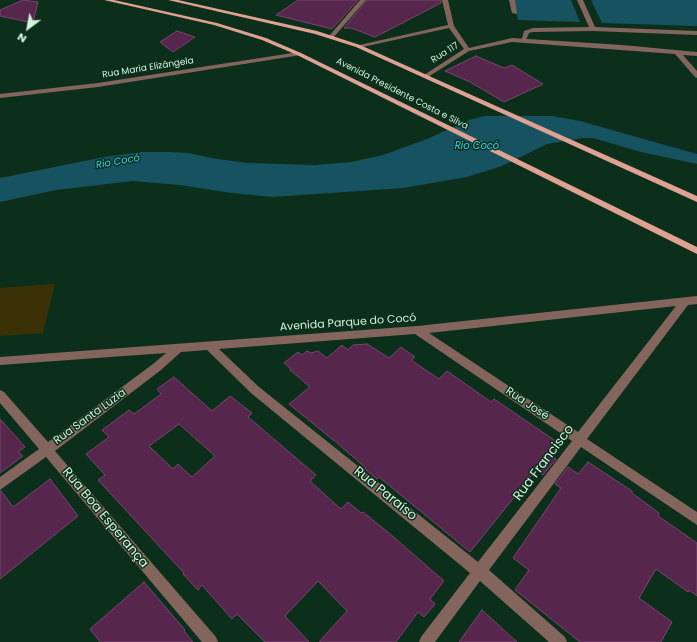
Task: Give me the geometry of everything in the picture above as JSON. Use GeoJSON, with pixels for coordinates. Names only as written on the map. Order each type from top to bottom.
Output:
{"type":"FeatureCollection","features":[{"type":"Feature","properties":{"kind":"main road","name":"Avenida Presidente Costa e Silva"},"geometry":{"type":"LineString","coordinates":[[107,0],[215,24],[264,39],[299,54],[696,251]]}},
{"type":"Feature","properties":{"kind":"main road","name":"Avenida Presidente Costa e Silva"},"geometry":{"type":"LineString","coordinates":[[171,0],[331,37],[358,46],[697,199]]}},
{"type":"Feature","properties":{"kind":"street"},"geometry":{"type":"LineString","coordinates":[[331,37],[361,0]]}},
{"type":"Feature","properties":{"kind":"street","name":"Rua 117"},"geometry":{"type":"LineString","coordinates":[[426,76],[467,50],[451,26],[445,0]]}},
{"type":"Feature","properties":{"kind":"street"},"geometry":{"type":"LineString","coordinates":[[512,0],[515,13]]}},
{"type":"Feature","properties":{"kind":"street"},"geometry":{"type":"LineString","coordinates":[[580,0],[593,29]]}},
{"type":"Feature","properties":{"kind":"street"},"geometry":{"type":"LineString","coordinates":[[358,46],[451,26]]}},
{"type":"Feature","properties":{"kind":"street"},"geometry":{"type":"LineString","coordinates":[[523,41],[528,30],[593,29],[697,33]]}},
{"type":"Feature","properties":{"kind":"street"},"geometry":{"type":"LineString","coordinates":[[467,50],[512,40],[622,47],[697,54]]}},
{"type":"Feature","properties":{"kind":"street"},"geometry":{"type":"LineString","coordinates":[[677,52],[697,76]]}},
{"type":"Feature","properties":{"kind":"street","name":"Rua Maria Elizângela"},"geometry":{"type":"LineString","coordinates":[[0,96],[98,85],[299,54]]}},
{"type":"Feature","properties":{"kind":"street","name":"Avenida Parque do Cocó"},"geometry":{"type":"LineString","coordinates":[[0,361],[417,330],[691,301]]}},
{"type":"Feature","properties":{"kind":"street","name":"Rua Francisco"},"geometry":{"type":"LineString","coordinates":[[426,642],[580,440],[691,301]]}},
{"type":"Feature","properties":{"kind":"street","name":"Rua José"},"geometry":{"type":"LineString","coordinates":[[417,330],[697,519]]}},
{"type":"Feature","properties":{"kind":"street","name":"Rua Paraíso"},"geometry":{"type":"LineString","coordinates":[[210,346],[255,390],[480,572],[560,642]]}},
{"type":"Feature","properties":{"kind":"street","name":"Rua Santa Luzia"},"geometry":{"type":"LineString","coordinates":[[0,484],[97,413],[157,367],[178,348]]}},
{"type":"Feature","properties":{"kind":"street","name":"Rua Boa Esperança"},"geometry":{"type":"LineString","coordinates":[[0,395],[211,642]]}},
{"type":"Feature","properties":{"kind":"shaded area"},"geometry":{"type":"Polygon","coordinates":[[[55,284],[43,333],[0,336],[0,288],[55,284]]]}},
{"type":"Feature","properties":{"kind":"water"},"geometry":{"type":"Polygon","coordinates":[[[513,0],[571,0],[580,22],[518,20],[513,0]]]}},
{"type":"Feature","properties":{"kind":"water"},"geometry":{"type":"Polygon","coordinates":[[[591,0],[697,0],[697,26],[602,23],[591,0]]]}},
{"type":"Feature","properties":{"kind":"water","name":"Rio Cocó"},"geometry":{"type":"Polygon","coordinates":[[[485,116],[552,116],[580,121],[697,154],[697,164],[641,152],[593,138],[583,138],[547,144],[502,166],[467,177],[403,188],[272,197],[231,193],[180,185],[133,181],[56,190],[0,202],[0,178],[104,157],[142,152],[169,152],[189,153],[247,163],[315,165],[351,162],[383,155],[427,139],[469,120],[485,116]]]}},
{"type":"Feature","properties":{"kind":"building"},"geometry":{"type":"Polygon","coordinates":[[[23,0],[38,2],[33,23],[0,16],[0,10],[23,0]]]}},
{"type":"Feature","properties":{"kind":"building"},"geometry":{"type":"Polygon","coordinates":[[[298,0],[358,0],[332,29],[276,15],[298,0]]]}},
{"type":"Feature","properties":{"kind":"building"},"geometry":{"type":"Polygon","coordinates":[[[367,0],[441,0],[441,3],[375,37],[351,28],[344,28],[367,0]]]}},
{"type":"Feature","properties":{"kind":"building"},"geometry":{"type":"Polygon","coordinates":[[[177,31],[195,37],[173,52],[160,42],[177,31]]]}},
{"type":"Feature","properties":{"kind":"building"},"geometry":{"type":"Polygon","coordinates":[[[476,56],[504,68],[512,65],[543,84],[504,102],[470,82],[445,71],[476,56]]]}},
{"type":"Feature","properties":{"kind":"building"},"geometry":{"type":"Polygon","coordinates":[[[367,344],[389,358],[401,347],[415,357],[411,360],[439,379],[447,371],[491,402],[494,399],[557,442],[554,446],[559,449],[553,456],[556,459],[543,475],[536,470],[470,552],[379,477],[377,479],[337,443],[289,404],[310,387],[284,363],[298,352],[302,355],[307,351],[311,353],[318,351],[327,358],[342,345],[348,350],[353,345],[367,344]]]}},
{"type":"Feature","properties":{"kind":"building"},"geometry":{"type":"Polygon","coordinates":[[[174,377],[212,411],[230,396],[252,413],[248,417],[316,475],[310,481],[334,503],[341,509],[348,502],[361,513],[363,512],[444,581],[430,599],[435,604],[424,617],[418,612],[396,642],[319,642],[347,611],[318,581],[285,616],[309,642],[265,642],[237,614],[232,619],[202,585],[198,590],[98,480],[105,475],[86,454],[109,437],[102,430],[129,410],[134,414],[161,394],[157,389],[174,377]],[[179,424],[149,446],[173,469],[178,464],[192,477],[215,456],[179,424]]]}},
{"type":"Feature","properties":{"kind":"building"},"geometry":{"type":"Polygon","coordinates":[[[0,419],[25,447],[18,452],[23,456],[0,473],[0,419]]]}},
{"type":"Feature","properties":{"kind":"building"},"geometry":{"type":"Polygon","coordinates":[[[588,462],[632,491],[632,493],[659,513],[658,516],[697,543],[697,596],[689,590],[688,592],[656,569],[639,598],[672,622],[661,642],[580,642],[515,590],[529,570],[513,558],[561,488],[555,484],[568,467],[578,474],[588,462]]]}},
{"type":"Feature","properties":{"kind":"building"},"geometry":{"type":"Polygon","coordinates":[[[50,479],[78,516],[0,579],[0,491],[13,507],[50,479]]]}},
{"type":"Feature","properties":{"kind":"building"},"geometry":{"type":"Polygon","coordinates":[[[144,582],[185,630],[184,631],[193,642],[100,642],[90,629],[144,582]]]}},
{"type":"Feature","properties":{"kind":"building"},"geometry":{"type":"Polygon","coordinates":[[[482,610],[517,642],[459,642],[482,610]]]}}]}
